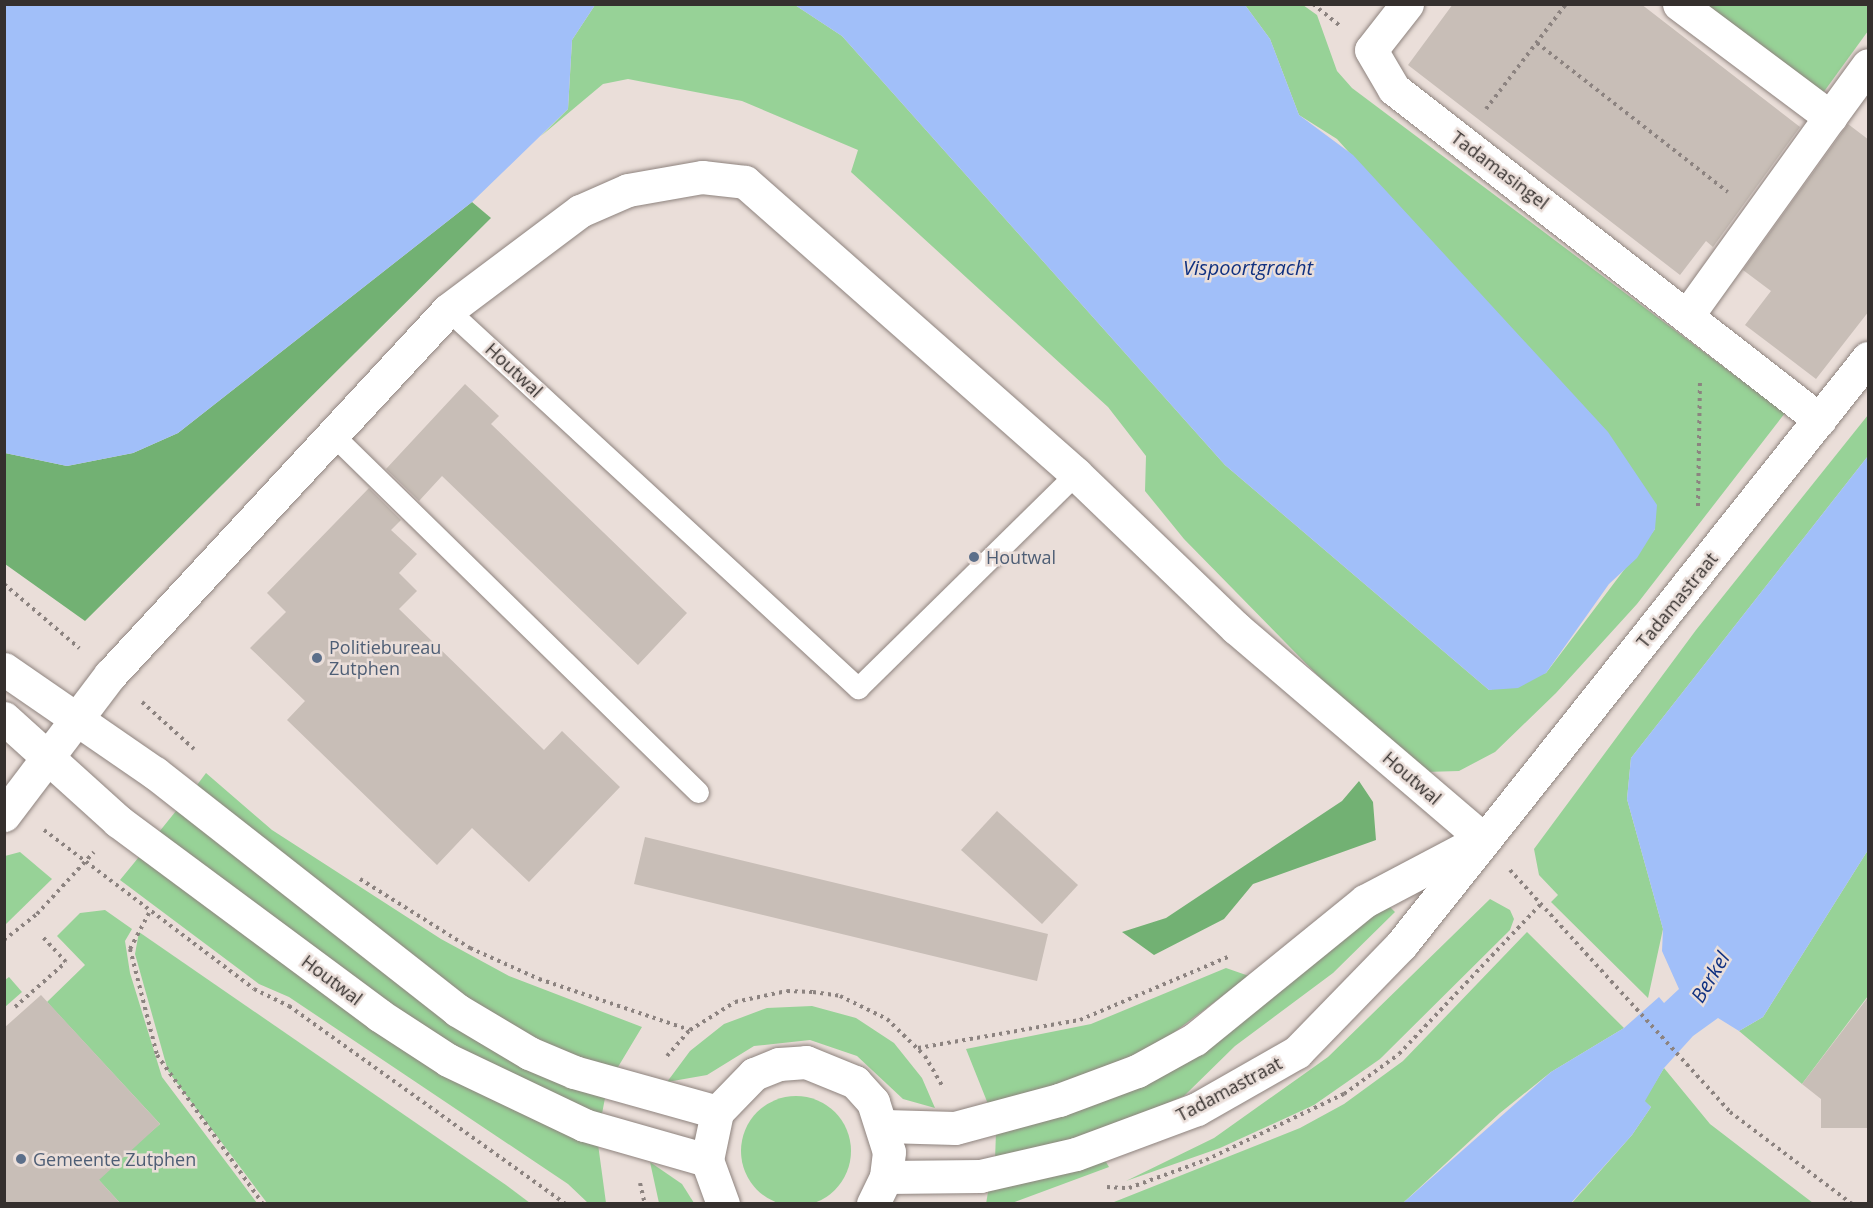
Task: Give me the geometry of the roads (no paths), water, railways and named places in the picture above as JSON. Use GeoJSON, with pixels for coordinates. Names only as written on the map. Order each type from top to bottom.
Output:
{"type":"FeatureCollection","features":[{"type":"Feature","properties":{"kind":"street","name":"Tadamasingel"},"geometry":{"type":"LineString","coordinates":[[1407,4],[1371,50],[1394,89],[1689,313],[1820,420]]}},
{"type":"Feature","properties":{"kind":"street"},"geometry":{"type":"LineString","coordinates":[[1678,4],[1830,117]]}},
{"type":"Feature","properties":{"kind":"street"},"geometry":{"type":"LineString","coordinates":[[1689,313],[1869,66]]}},
{"type":"Feature","properties":{"kind":"street","name":"Houtwal"},"geometry":{"type":"LineString","coordinates":[[9,810],[75,717],[110,675],[448,310],[580,211],[628,189],[702,177],[745,182],[1076,474],[1236,628],[1483,839]]}},
{"type":"Feature","properties":{"kind":"street","name":"Tadamastraat"},"geometry":{"type":"LineString","coordinates":[[879,1190],[1011,1171],[1140,1133],[1197,1109],[1297,1052],[1401,945],[1483,839],[1697,576],[1869,358]]}},
{"type":"Feature","properties":{"kind":"street"},"geometry":{"type":"LineString","coordinates":[[4,669],[155,773],[458,1010],[508,1041],[574,1072],[717,1112]]}},
{"type":"Feature","properties":{"kind":"street","name":"Houtwal"},"geometry":{"type":"LineString","coordinates":[[4,718],[118,821],[448,1060],[584,1125],[707,1160]]}},
{"type":"Feature","properties":{"kind":"street","name":"Tadamastraat"},"geometry":{"type":"LineString","coordinates":[[885,1126],[955,1128],[1059,1100],[1137,1071],[1195,1039],[1365,901],[1483,839]]}},
{"type":"Feature","properties":{"kind":"street"},"geometry":{"type":"LineString","coordinates":[[723,1203],[707,1160],[717,1112],[754,1074],[779,1064],[806,1062],[855,1082],[885,1126],[879,1190]]}},
{"type":"Feature","properties":{"kind":"lane","name":"Houtwal"},"geometry":{"type":"LineString","coordinates":[[448,310],[858,687],[1076,474]]}},
{"type":"Feature","properties":{"kind":"lane"},"geometry":{"type":"LineString","coordinates":[[332,434],[698,792]]}},
{"type":"Feature","properties":{"kind":"water"},"geometry":{"type":"Polygon","coordinates":[[[5,4],[595,5],[572,40],[568,109],[472,202],[178,433],[133,453],[67,466],[5,453],[5,4]]]}},
{"type":"Feature","properties":{"kind":"water","name":"Vispoortgracht"},"geometry":{"type":"Polygon","coordinates":[[[795,5],[1245,5],[1270,39],[1299,115],[1353,155],[1608,432],[1657,505],[1655,529],[1637,558],[1609,584],[1546,673],[1518,688],[1489,690],[1225,465],[842,36],[795,5]]]}},
{"type":"Feature","properties":{"kind":"water","name":"Berkel"},"geometry":{"type":"Polygon","coordinates":[[[1868,456],[1868,850],[1763,1017],[1739,1031],[1718,1018],[1693,1036],[1664,1068],[1645,1101],[1651,1107],[1632,1135],[1571,1203],[1403,1203],[1551,1072],[1624,1028],[1659,997],[1664,1003],[1679,989],[1662,951],[1663,929],[1627,799],[1631,758],[1868,456]]]}},
{"type":"Feature","properties":{"kind":"place","name":"Houtwal"},"geometry":{"type":"Point","coordinates":[974,557]}},
{"type":"Feature","properties":{"kind":"place","name":"Politiebureau Zutphen"},"geometry":{"type":"Point","coordinates":[317,658]}},
{"type":"Feature","properties":{"kind":"place","name":"Gemeente Zutphen"},"geometry":{"type":"Point","coordinates":[21,1159]}}]}
